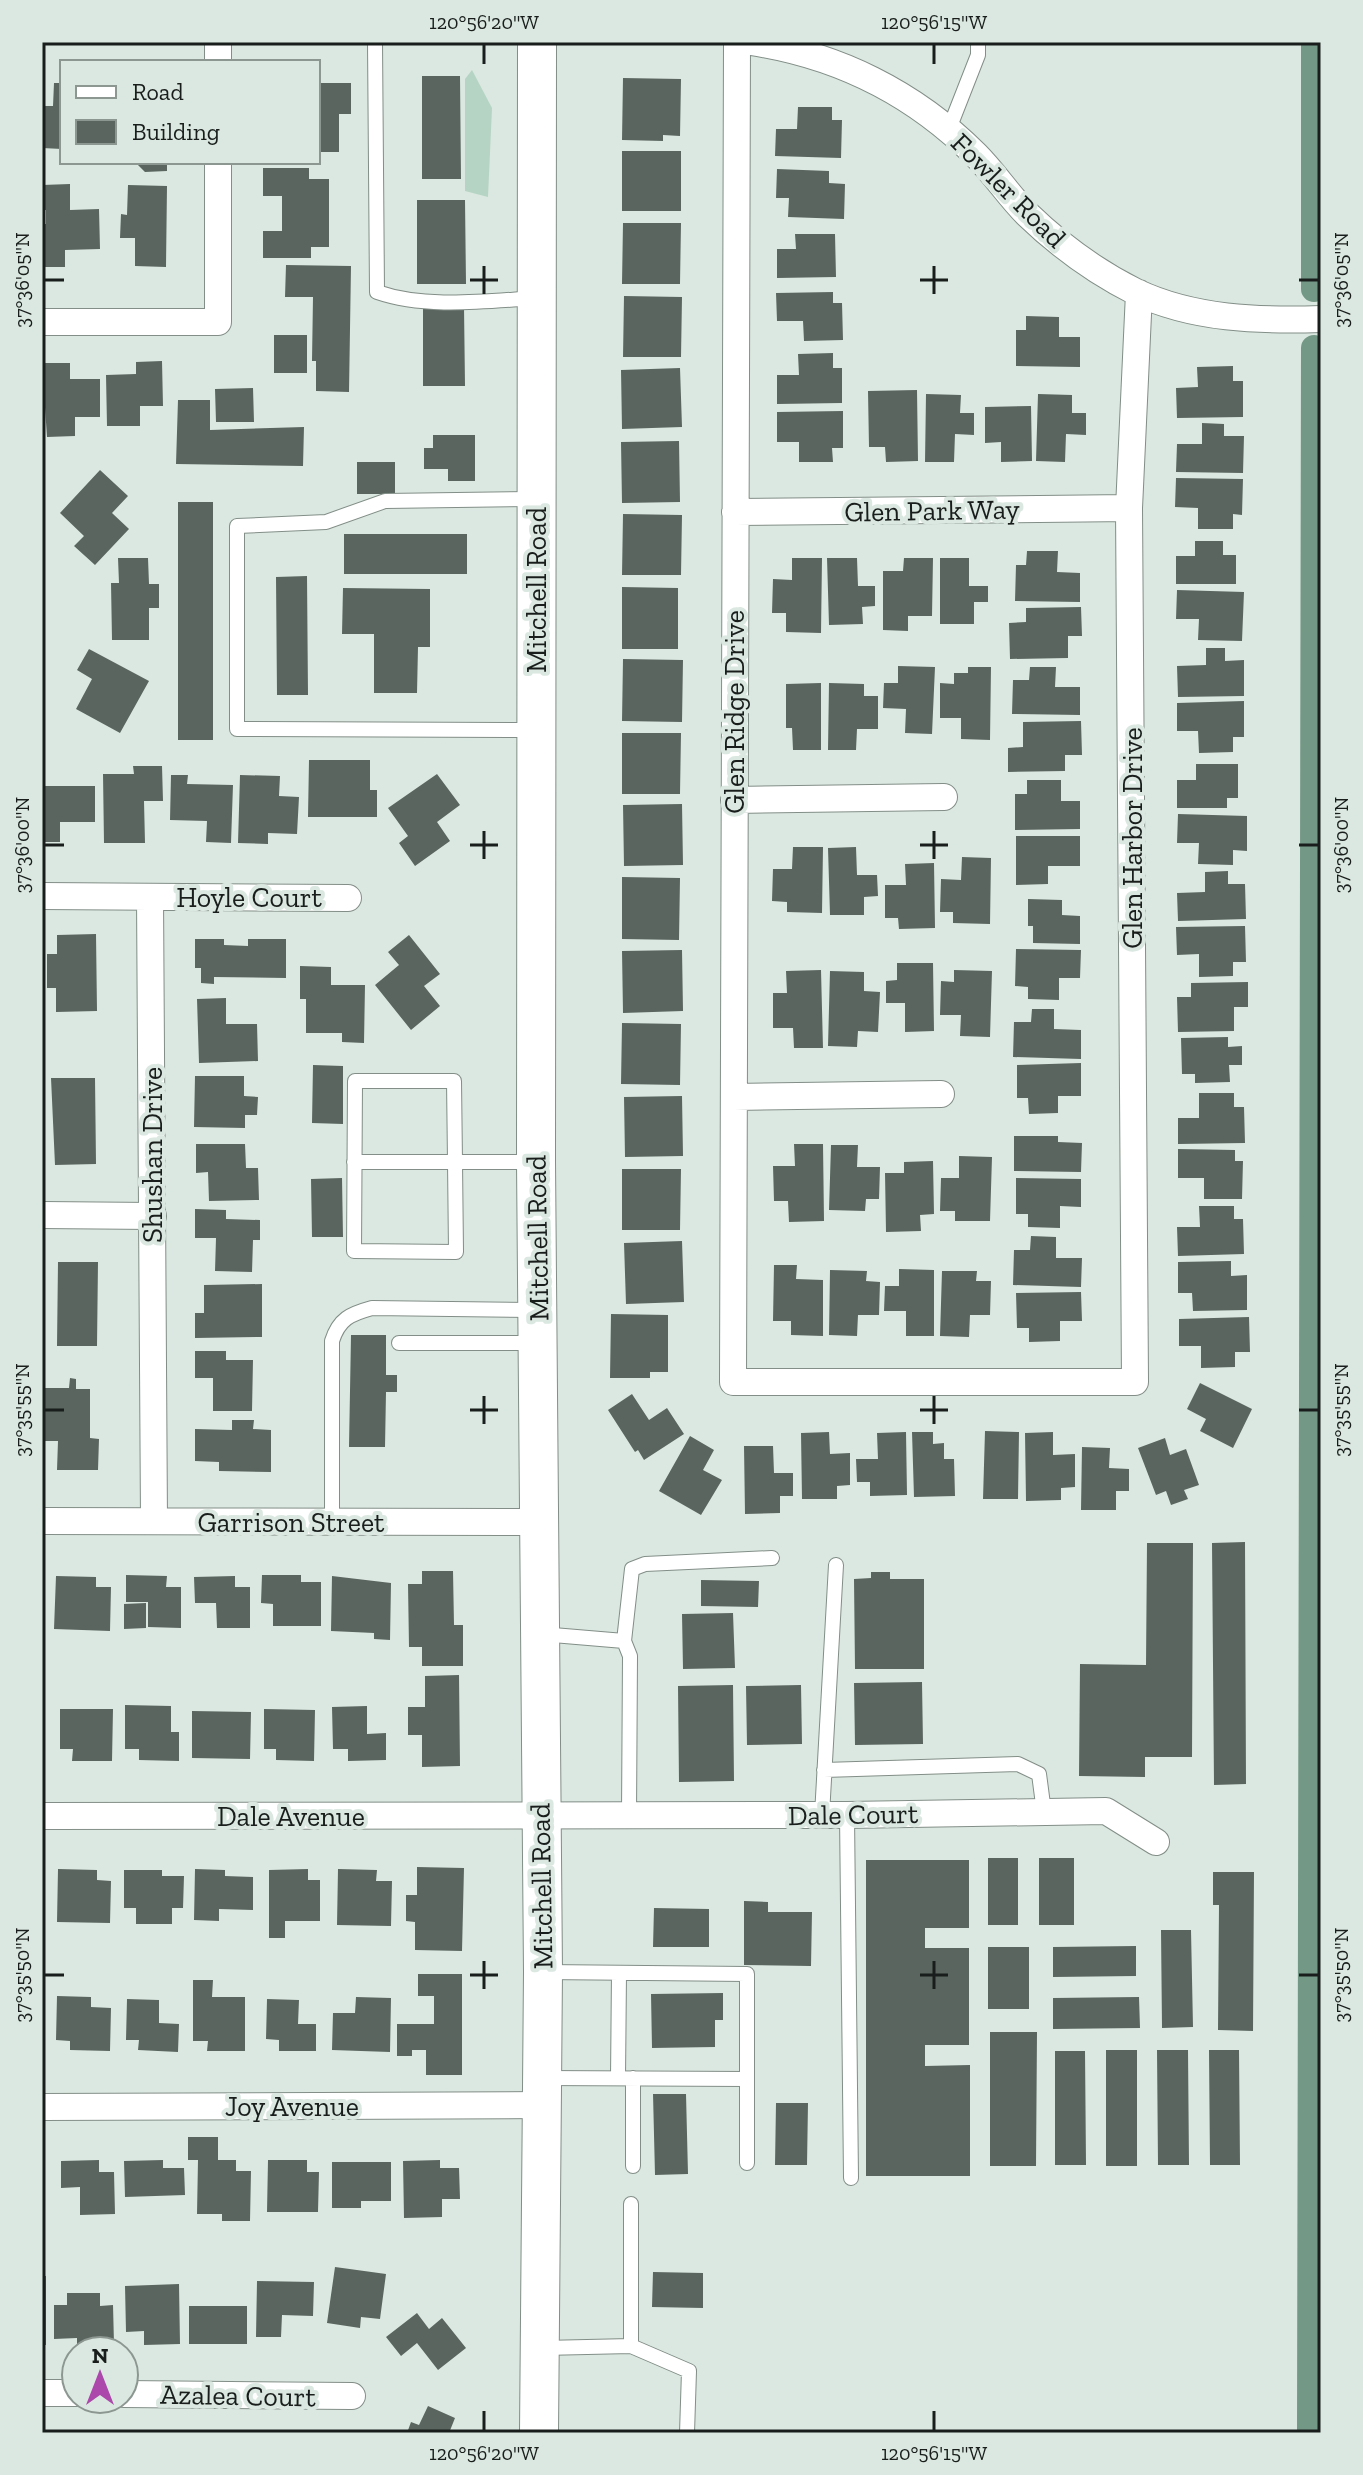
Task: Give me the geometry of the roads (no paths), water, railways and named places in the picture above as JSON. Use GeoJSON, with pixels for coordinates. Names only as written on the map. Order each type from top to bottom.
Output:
{"type":"FeatureCollection","features":[{"type":"Feature","properties":{"kind":"main road","name":"Mitchell Road"},"geometry":{"type":"LineString","coordinates":[[537,42],[536,1162],[543,1972],[539,2433]]}},
{"type":"Feature","properties":{"kind":"street","name":"Glen Ridge Drive"},"geometry":{"type":"LineString","coordinates":[[733,1382],[737,42]]}},
{"type":"Feature","properties":{"kind":"street","name":"Fowler Road"},"geometry":{"type":"LineString","coordinates":[[769,43],[824,58],[867,76],[912,102],[949,129],[1027,214],[1069,251],[1139,293],[1180,307],[1228,317],[1321,319]]}},
{"type":"Feature","properties":{"kind":"street"},"geometry":{"type":"LineString","coordinates":[[42,322],[218,322],[218,164]]}},
{"type":"Feature","properties":{"kind":"street","name":"Glen Harbor Drive"},"geometry":{"type":"LineString","coordinates":[[733,1382],[1135,1382],[1129,508],[1139,293]]}},
{"type":"Feature","properties":{"kind":"street","name":"Glen Park Way"},"geometry":{"type":"LineString","coordinates":[[735,512],[1129,508]]}},
{"type":"Feature","properties":{"kind":"street"},"geometry":{"type":"LineString","coordinates":[[734,800],[944,797]]}},
{"type":"Feature","properties":{"kind":"street"},"geometry":{"type":"LineString","coordinates":[[42,896],[150,897]]}},
{"type":"Feature","properties":{"kind":"street","name":"Hoyle Court"},"geometry":{"type":"LineString","coordinates":[[150,897],[348,898]]}},
{"type":"Feature","properties":{"kind":"street","name":"Shushan Drive"},"geometry":{"type":"LineString","coordinates":[[150,897],[154,1521]]}},
{"type":"Feature","properties":{"kind":"street"},"geometry":{"type":"LineString","coordinates":[[734,1097],[941,1094]]}},
{"type":"Feature","properties":{"kind":"street"},"geometry":{"type":"LineString","coordinates":[[42,1215],[153,1216]]}},
{"type":"Feature","properties":{"kind":"street","name":"Garrison Street"},"geometry":{"type":"LineString","coordinates":[[42,1521],[540,1522]]}},
{"type":"Feature","properties":{"kind":"street","name":"Dale Court"},"geometry":{"type":"LineString","coordinates":[[540,1815],[1106,1811],[1156,1842]]}},
{"type":"Feature","properties":{"kind":"street","name":"Dale Avenue"},"geometry":{"type":"LineString","coordinates":[[42,1816],[540,1815]]}},
{"type":"Feature","properties":{"kind":"street","name":"Joy Avenue"},"geometry":{"type":"LineString","coordinates":[[42,2107],[542,2091]]}},
{"type":"Feature","properties":{"kind":"street","name":"Azalea Court"},"geometry":{"type":"LineString","coordinates":[[140,2394],[352,2396]]}},
{"type":"Feature","properties":{"kind":"lane"},"geometry":{"type":"LineString","coordinates":[[375,42],[377,292],[396,299],[474,302],[537,298]]}},
{"type":"Feature","properties":{"kind":"lane"},"geometry":{"type":"LineString","coordinates":[[949,129],[978,55],[978,42]]}},
{"type":"Feature","properties":{"kind":"lane"},"geometry":{"type":"LineString","coordinates":[[536,499],[385,501],[326,522],[237,526],[237,729],[536,730]]}},
{"type":"Feature","properties":{"kind":"lane"},"geometry":{"type":"LineString","coordinates":[[355,1081],[454,1081],[455,1162],[456,1252],[354,1251],[355,1081]]}},
{"type":"Feature","properties":{"kind":"lane"},"geometry":{"type":"LineString","coordinates":[[354,1162],[536,1162]]}},
{"type":"Feature","properties":{"kind":"lane"},"geometry":{"type":"LineString","coordinates":[[332,1522],[332,1341],[337,1326],[348,1315],[392,1307],[538,1326]]}},
{"type":"Feature","properties":{"kind":"lane"},"geometry":{"type":"LineString","coordinates":[[399,1343],[538,1326]]}},
{"type":"Feature","properties":{"kind":"lane"},"geometry":{"type":"LineString","coordinates":[[629,1815],[630,1656],[624,1641],[632,1569],[645,1564],[772,1558]]}},
{"type":"Feature","properties":{"kind":"lane"},"geometry":{"type":"LineString","coordinates":[[836,1565],[824,1770],[834,1815],[851,2178]]}},
{"type":"Feature","properties":{"kind":"lane"},"geometry":{"type":"LineString","coordinates":[[540,1634],[624,1641]]}},
{"type":"Feature","properties":{"kind":"lane"},"geometry":{"type":"LineString","coordinates":[[824,1770],[1018,1764],[1039,1774],[1044,1812]]}},
{"type":"Feature","properties":{"kind":"lane"},"geometry":{"type":"LineString","coordinates":[[543,1972],[747,1974],[747,2163]]}},
{"type":"Feature","properties":{"kind":"lane"},"geometry":{"type":"LineString","coordinates":[[619,1973],[633,2166]]}},
{"type":"Feature","properties":{"kind":"lane"},"geometry":{"type":"LineString","coordinates":[[542,2091],[626,2078],[747,2079]]}},
{"type":"Feature","properties":{"kind":"lane"},"geometry":{"type":"LineString","coordinates":[[631,2204],[631,2346]]}},
{"type":"Feature","properties":{"kind":"lane"},"geometry":{"type":"LineString","coordinates":[[538,2348],[631,2346],[689,2371],[687,2433]]}},
{"type":"Feature","properties":{"kind":"waterway"},"geometry":{"type":"LineString","coordinates":[[1314,42],[1314,289]]}},
{"type":"Feature","properties":{"kind":"waterway"},"geometry":{"type":"LineString","coordinates":[[1310,2433],[1314,348]]}}]}
